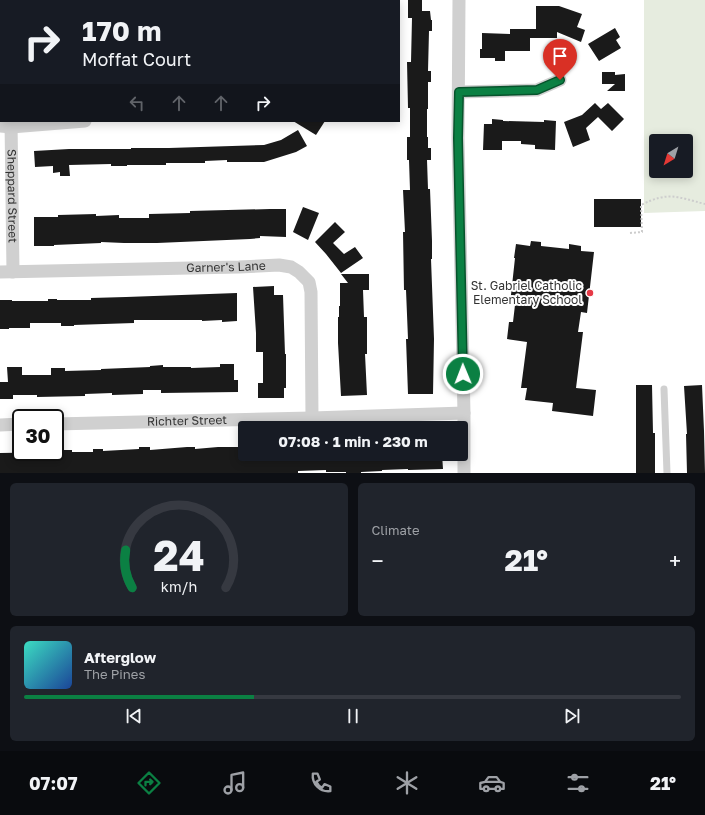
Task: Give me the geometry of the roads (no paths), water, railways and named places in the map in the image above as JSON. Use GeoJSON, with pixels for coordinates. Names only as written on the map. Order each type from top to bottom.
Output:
{"type":"FeatureCollection","features":[{"type":"Feature","properties":{"kind":"street"},"geometry":{"type":"LineString","coordinates":[[459,0],[458,138],[464,473]]}},
{"type":"Feature","properties":{"kind":"street"},"geometry":{"type":"LineString","coordinates":[[459,92],[537,90],[560,80]]}},
{"type":"Feature","properties":{"kind":"street"},"geometry":{"type":"LineString","coordinates":[[7,125],[66,122]]}},
{"type":"Feature","properties":{"kind":"street","name":"Sheppard Street"},"geometry":{"type":"LineString","coordinates":[[7,125],[13,272]]}},
{"type":"Feature","properties":{"kind":"street","name":"Garner's Lane"},"geometry":{"type":"LineString","coordinates":[[0,272],[279,265],[291,267],[300,272],[309,282],[311,292],[312,418]]}},
{"type":"Feature","properties":{"kind":"street","name":"Richter Street"},"geometry":{"type":"LineString","coordinates":[[64,424],[464,413]]}},
{"type":"Feature","properties":{"kind":"street"},"geometry":{"type":"LineString","coordinates":[[0,425],[12,424]]}},
{"type":"Feature","properties":{"kind":"lane"},"geometry":{"type":"LineString","coordinates":[[664,389],[667,473]]}},
{"type":"Feature","properties":{"kind":"place","name":"St. Gabriel Catholic Elementary School"},"geometry":{"type":"Point","coordinates":[590,293]}}]}
